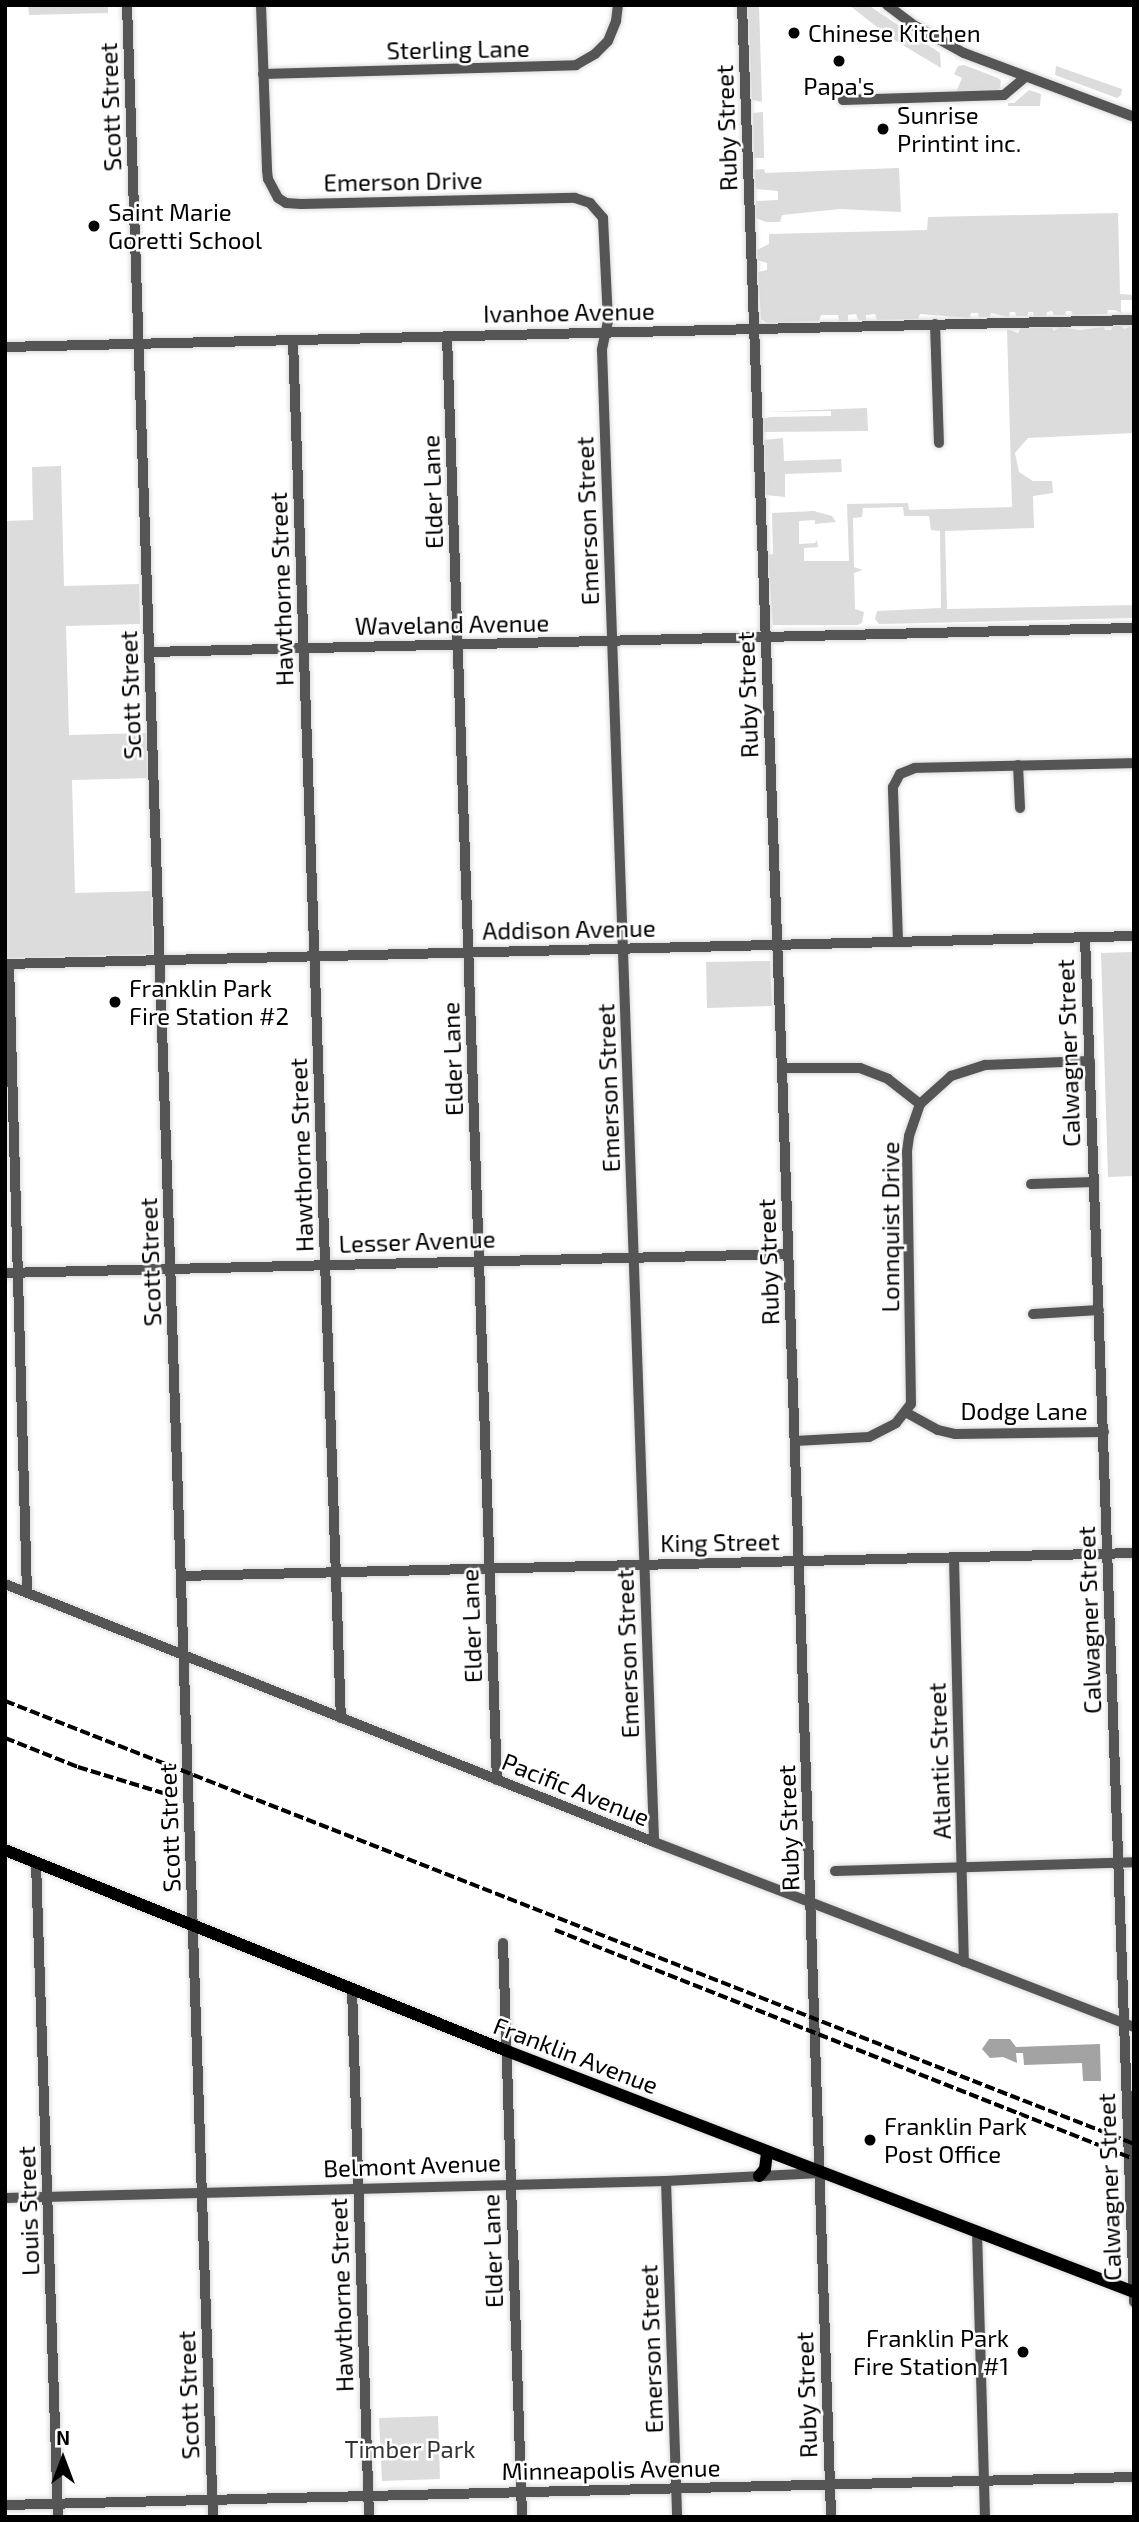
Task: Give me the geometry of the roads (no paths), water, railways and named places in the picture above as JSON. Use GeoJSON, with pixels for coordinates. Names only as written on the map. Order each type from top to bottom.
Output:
{"type":"FeatureCollection","features":[{"type":"Feature","properties":{"kind":"main road","name":"Franklin Avenue"},"geometry":{"type":"LineString","coordinates":[[5,1850],[507,2051],[1134,2292]]}},
{"type":"Feature","properties":{"kind":"main road"},"geometry":{"type":"LineString","coordinates":[[759,2176],[765,2169],[767,2152]]}},
{"type":"Feature","properties":{"kind":"street","name":"Scott Street"},"geometry":{"type":"LineString","coordinates":[[127,5],[213,2517]]}},
{"type":"Feature","properties":{"kind":"street","name":"Emerson Drive"},"geometry":{"type":"LineString","coordinates":[[261,5],[268,179],[278,198],[286,203],[575,198],[590,203],[603,218],[608,321],[605,332]]}},
{"type":"Feature","properties":{"kind":"street","name":"Sterling Lane"},"geometry":{"type":"LineString","coordinates":[[263,74],[576,65],[595,54],[608,41],[617,21],[618,5]]}},
{"type":"Feature","properties":{"kind":"street","name":"Ruby Street"},"geometry":{"type":"LineString","coordinates":[[742,5],[778,945],[831,2517]]}},
{"type":"Feature","properties":{"kind":"street"},"geometry":{"type":"LineString","coordinates":[[887,5],[938,40],[1024,78],[1134,117]]}},
{"type":"Feature","properties":{"kind":"street"},"geometry":{"type":"LineString","coordinates":[[843,100],[1004,95],[1024,78]]}},
{"type":"Feature","properties":{"kind":"street","name":"Ivanhoe Avenue"},"geometry":{"type":"LineString","coordinates":[[5,347],[1134,320]]}},
{"type":"Feature","properties":{"kind":"street"},"geometry":{"type":"LineString","coordinates":[[935,324],[939,443]]}},
{"type":"Feature","properties":{"kind":"street","name":"Emerson Street"},"geometry":{"type":"LineString","coordinates":[[605,332],[602,350],[625,949],[654,1842]]}},
{"type":"Feature","properties":{"kind":"street","name":"Elder Lane"},"geometry":{"type":"LineString","coordinates":[[447,336],[497,1780]]}},
{"type":"Feature","properties":{"kind":"street","name":"Hawthorne Street"},"geometry":{"type":"LineString","coordinates":[[293,340],[341,1718]]}},
{"type":"Feature","properties":{"kind":"street","name":"Waveland Avenue"},"geometry":{"type":"LineString","coordinates":[[150,652],[1134,628]]}},
{"type":"Feature","properties":{"kind":"street"},"geometry":{"type":"LineString","coordinates":[[898,941],[893,787],[895,780],[906,770],[1134,763]]}},
{"type":"Feature","properties":{"kind":"street"},"geometry":{"type":"LineString","coordinates":[[1018,765],[1020,808]]}},
{"type":"Feature","properties":{"kind":"street","name":"Addison Avenue"},"geometry":{"type":"LineString","coordinates":[[7,964],[1134,936]]}},
{"type":"Feature","properties":{"kind":"street","name":"Calwagner Street"},"geometry":{"type":"LineString","coordinates":[[1085,937],[1118,1863],[1129,2025],[1134,2302]]}},
{"type":"Feature","properties":{"kind":"street"},"geometry":{"type":"LineString","coordinates":[[7,964],[27,1592]]}},
{"type":"Feature","properties":{"kind":"street","name":"Lonnquist Drive"},"geometry":{"type":"LineString","coordinates":[[906,1413],[913,1392],[907,1152],[909,1136],[920,1104],[951,1076],[985,1065],[1090,1061]]}},
{"type":"Feature","properties":{"kind":"street"},"geometry":{"type":"LineString","coordinates":[[782,1068],[860,1068],[888,1079],[920,1104]]}},
{"type":"Feature","properties":{"kind":"street"},"geometry":{"type":"LineString","coordinates":[[1031,1185],[1094,1182]]}},
{"type":"Feature","properties":{"kind":"street","name":"Lesser Avenue"},"geometry":{"type":"LineString","coordinates":[[5,1273],[788,1254]]}},
{"type":"Feature","properties":{"kind":"street"},"geometry":{"type":"LineString","coordinates":[[1033,1314],[1098,1310]]}},
{"type":"Feature","properties":{"kind":"street"},"geometry":{"type":"LineString","coordinates":[[795,1441],[869,1437],[882,1432],[906,1413]]}},
{"type":"Feature","properties":{"kind":"street","name":"Dodge Lane"},"geometry":{"type":"LineString","coordinates":[[906,1413],[938,1430],[955,1434],[1104,1432]]}},
{"type":"Feature","properties":{"kind":"street","name":"King Street"},"geometry":{"type":"LineString","coordinates":[[181,1576],[1134,1553]]}},
{"type":"Feature","properties":{"kind":"street","name":"Atlantic Street"},"geometry":{"type":"LineString","coordinates":[[954,1558],[964,1962]]}},
{"type":"Feature","properties":{"kind":"street","name":"Pacific Avenue"},"geometry":{"type":"LineString","coordinates":[[5,1584],[654,1842],[1129,2025]]}},
{"type":"Feature","properties":{"kind":"street"},"geometry":{"type":"LineString","coordinates":[[835,1871],[1134,1862]]}},
{"type":"Feature","properties":{"kind":"street","name":"Louis Street"},"geometry":{"type":"LineString","coordinates":[[36,1863],[58,2517]]}},
{"type":"Feature","properties":{"kind":"street","name":"Elder Lane"},"geometry":{"type":"LineString","coordinates":[[503,1943],[522,2517]]}},
{"type":"Feature","properties":{"kind":"street","name":"Hawthorne Street"},"geometry":{"type":"LineString","coordinates":[[352,1988],[369,2517]]}},
{"type":"Feature","properties":{"kind":"street","name":"Belmont Avenue"},"geometry":{"type":"LineString","coordinates":[[5,2197],[666,2181],[821,2173]]}},
{"type":"Feature","properties":{"kind":"street","name":"Emerson Street"},"geometry":{"type":"LineString","coordinates":[[666,2181],[677,2517]]}},
{"type":"Feature","properties":{"kind":"street"},"geometry":{"type":"LineString","coordinates":[[977,2231],[985,2517]]}},
{"type":"Feature","properties":{"kind":"street","name":"Minneapolis Avenue"},"geometry":{"type":"LineString","coordinates":[[5,2505],[1134,2477]]}},
{"type":"Feature","properties":{"kind":"railway"},"geometry":{"type":"LineString","coordinates":[[5,1701],[1134,2144]]}},
{"type":"Feature","properties":{"kind":"railway"},"geometry":{"type":"LineString","coordinates":[[5,1738],[78,1767],[163,1793]]}},
{"type":"Feature","properties":{"kind":"railway"},"geometry":{"type":"LineString","coordinates":[[555,1930],[1134,2159]]}},
{"type":"Feature","properties":{"kind":"place","name":"Chinese Kitchen"},"geometry":{"type":"Point","coordinates":[794,33]}},
{"type":"Feature","properties":{"kind":"place","name":"Papa's"},"geometry":{"type":"Point","coordinates":[839,61]}},
{"type":"Feature","properties":{"kind":"place","name":"Sunrise Printint inc."},"geometry":{"type":"Point","coordinates":[883,129]}},
{"type":"Feature","properties":{"kind":"place","name":"Saint Marie Goretti School"},"geometry":{"type":"Point","coordinates":[94,226]}},
{"type":"Feature","properties":{"kind":"place","name":"Franklin Park Fire Station #2"},"geometry":{"type":"Point","coordinates":[115,1002]}},
{"type":"Feature","properties":{"kind":"place","name":"Franklin Park Post Office"},"geometry":{"type":"Point","coordinates":[870,2140]}},
{"type":"Feature","properties":{"kind":"place","name":"Franklin Park Fire Station #1"},"geometry":{"type":"Point","coordinates":[1023,2352]}},
{"type":"Feature","properties":{"kind":"park label","name":"Timber Park"},"geometry":{"type":"Point","coordinates":[410,2449]}}]}
